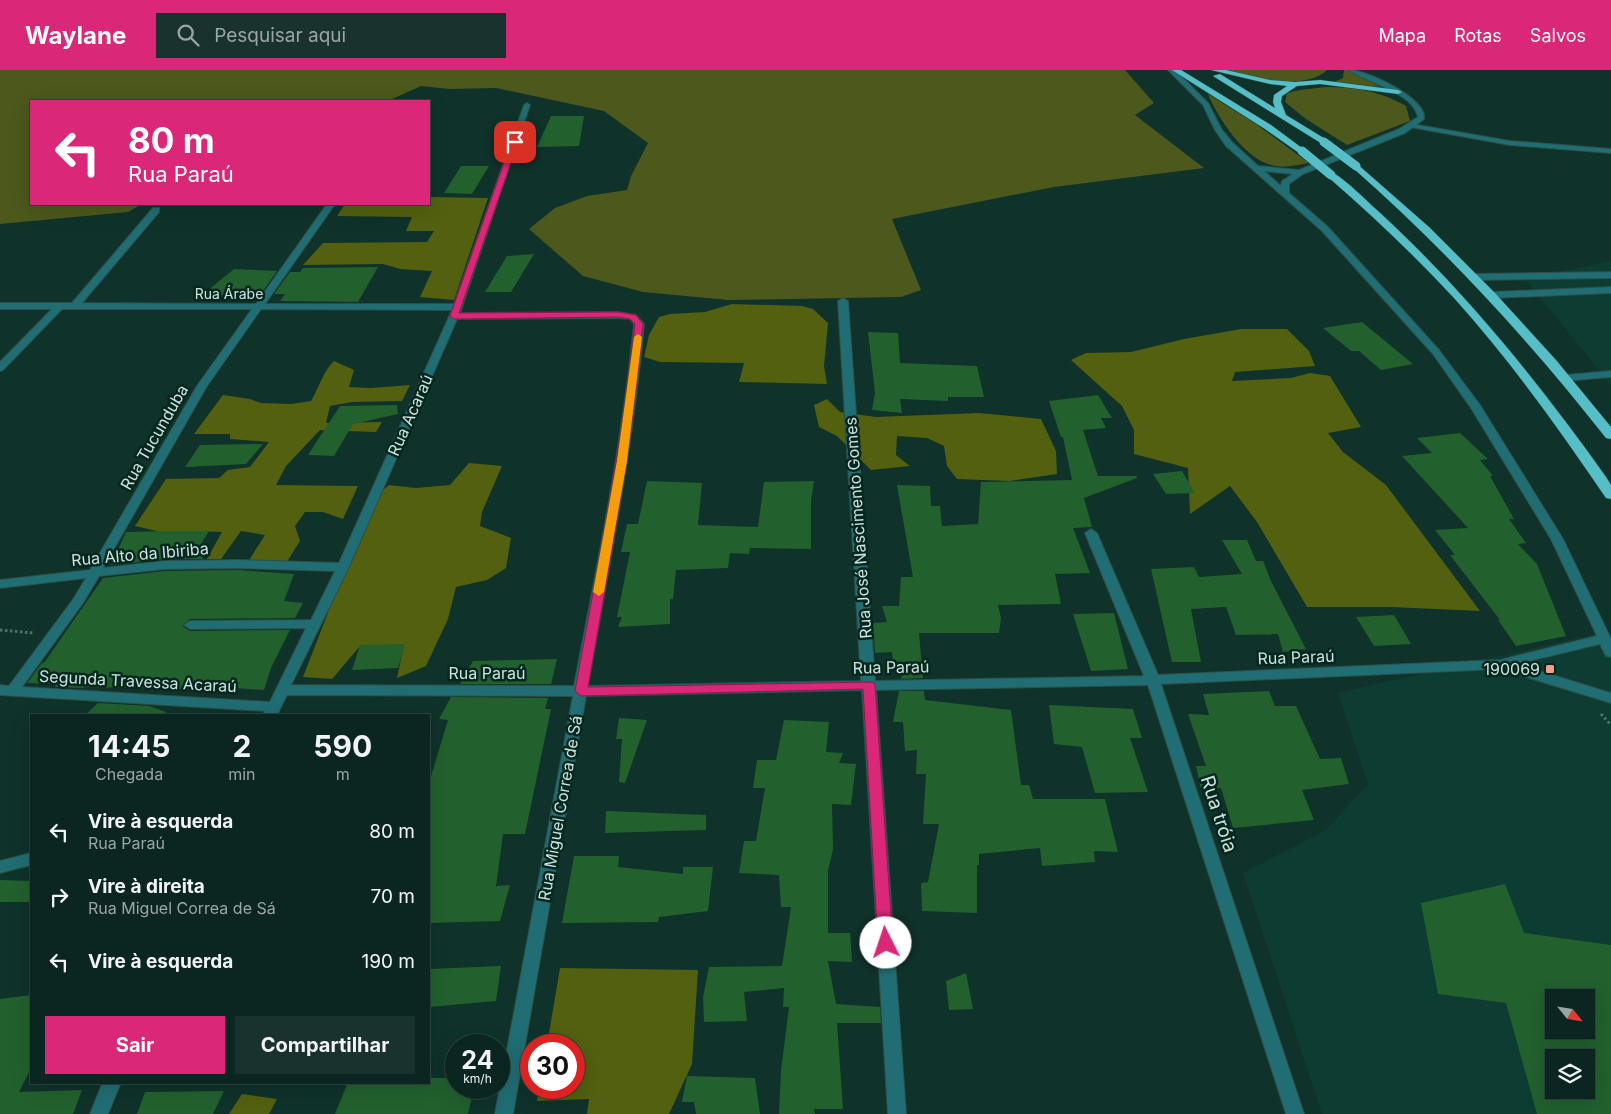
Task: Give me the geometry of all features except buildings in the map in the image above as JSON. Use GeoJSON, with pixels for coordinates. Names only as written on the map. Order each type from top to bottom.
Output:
{"type":"FeatureCollection","features":[{"type":"Feature","properties":{"kind":"highway"},"geometry":{"type":"LineString","coordinates":[[1176,70],[1268,127],[1302,151],[1389,224],[1461,298],[1540,394],[1611,495]]}},
{"type":"Feature","properties":{"kind":"highway"},"geometry":{"type":"LineString","coordinates":[[1207,70],[1324,142],[1356,166],[1422,224],[1493,295],[1565,378],[1611,436]]}},
{"type":"Feature","properties":{"kind":"highway"},"geometry":{"type":"LineString","coordinates":[[1215,70],[1249,79],[1295,84],[1320,82],[1398,92]]}},
{"type":"Feature","properties":{"kind":"highway"},"geometry":{"type":"LineString","coordinates":[[1320,82],[1331,76]]}},
{"type":"Feature","properties":{"kind":"highway"},"geometry":{"type":"LineString","coordinates":[[1282,116],[1277,102],[1278,94],[1295,84]]}},
{"type":"Feature","properties":{"kind":"street"},"geometry":{"type":"LineString","coordinates":[[1171,70],[1206,104],[1219,130],[1230,144],[1325,229],[1436,352],[1512,462],[1556,540],[1611,652]]}},
{"type":"Feature","properties":{"kind":"street"},"geometry":{"type":"LineString","coordinates":[[1285,192],[1285,183],[1300,172],[1412,126],[1422,118],[1422,112],[1418,107],[1398,92],[1352,70]]}},
{"type":"Feature","properties":{"kind":"street","name":"Rua Acaraú"},"geometry":{"type":"LineString","coordinates":[[272,711],[343,567],[456,312],[528,105]]}},
{"type":"Feature","properties":{"kind":"street"},"geometry":{"type":"LineString","coordinates":[[1412,126],[1510,143],[1611,151]]}},
{"type":"Feature","properties":{"kind":"street"},"geometry":{"type":"LineString","coordinates":[[1257,168],[1271,171],[1300,172]]}},
{"type":"Feature","properties":{"kind":"street","name":"Rua Tucunduba"},"geometry":{"type":"LineString","coordinates":[[6,690],[54,635],[78,600],[202,386],[330,205]]}},
{"type":"Feature","properties":{"kind":"street"},"geometry":{"type":"LineString","coordinates":[[74,307],[156,210]]}},
{"type":"Feature","properties":{"kind":"street"},"geometry":{"type":"LineString","coordinates":[[1476,277],[1611,275]]}},
{"type":"Feature","properties":{"kind":"street"},"geometry":{"type":"LineString","coordinates":[[1493,295],[1611,290]]}},
{"type":"Feature","properties":{"kind":"street","name":"Rua José Nascimento Gomes"},"geometry":{"type":"LineString","coordinates":[[843,301],[897,1114]]}},
{"type":"Feature","properties":{"kind":"street","name":"Rua Árabe"},"geometry":{"type":"LineString","coordinates":[[0,306],[258,307],[618,315],[633,317],[639,324]]}},
{"type":"Feature","properties":{"kind":"street"},"geometry":{"type":"LineString","coordinates":[[0,368],[59,307]]}},
{"type":"Feature","properties":{"kind":"street","name":"Rua Miguel Correa de Sá"},"geometry":{"type":"LineString","coordinates":[[504,1114],[622,461],[634,378],[639,324]]}},
{"type":"Feature","properties":{"kind":"street"},"geometry":{"type":"LineString","coordinates":[[1565,378],[1611,374]]}},
{"type":"Feature","properties":{"kind":"street","name":"Rua tróia"},"geometry":{"type":"LineString","coordinates":[[1091,533],[1153,680],[1295,1114]]}},
{"type":"Feature","properties":{"kind":"street","name":"Rua Alto da Ibiriba"},"geometry":{"type":"LineString","coordinates":[[0,584],[180,564],[343,567]]}},
{"type":"Feature","properties":{"kind":"street"},"geometry":{"type":"LineString","coordinates":[[190,624],[314,624]]}},
{"type":"Feature","properties":{"kind":"street","name":"Rua Paraú"},"geometry":{"type":"LineString","coordinates":[[282,690],[581,691],[1153,680],[1415,670],[1500,664],[1604,639]]}},
{"type":"Feature","properties":{"kind":"street","name":"Rua Paraú"},"geometry":{"type":"LineString","coordinates":[[1500,664],[1611,698]]}},
{"type":"Feature","properties":{"kind":"street","name":"Segunda Travessa Acaraú"},"geometry":{"type":"LineString","coordinates":[[6,690],[272,711]]}},
{"type":"Feature","properties":{"kind":"street"},"geometry":{"type":"LineString","coordinates":[[0,867],[30,859]]}},
{"type":"Feature","properties":{"kind":"street"},"geometry":{"type":"LineString","coordinates":[[99,1114],[111,1084]]}},
{"type":"Feature","properties":{"kind":"path"},"geometry":{"type":"LineString","coordinates":[[0,630],[54,635]]}},
{"type":"Feature","properties":{"kind":"shaded area"},"geometry":{"type":"Polygon","coordinates":[[[1611,261],[1611,385],[1525,279],[1611,261]]]}},
{"type":"Feature","properties":{"kind":"shaded area"},"geometry":{"type":"Polygon","coordinates":[[[1599,633],[1611,639],[1611,1114],[1322,1114],[1243,873],[1326,830],[1368,784],[1338,693],[1599,633]]]}},
{"type":"Feature","properties":{"kind":"green space"},"geometry":{"type":"Polygon","coordinates":[[[0,70],[1125,70],[1154,103],[1135,115],[1204,168],[1054,187],[892,219],[921,290],[901,297],[728,300],[643,292],[583,276],[529,229],[555,208],[587,196],[627,190],[631,176],[648,143],[604,111],[496,88],[450,89],[421,86],[390,100],[30,100],[30,205],[140,205],[128,212],[0,224],[0,70]]]}},
{"type":"Feature","properties":{"kind":"green space"},"geometry":{"type":"Polygon","coordinates":[[[1224,70],[1327,70],[1318,76],[1306,80],[1277,81],[1224,70]]]}},
{"type":"Feature","properties":{"kind":"green space"},"geometry":{"type":"Polygon","coordinates":[[[1344,70],[1350,70],[1380,87],[1334,82],[1343,78],[1344,70]]]}},
{"type":"Feature","properties":{"kind":"green space"},"geometry":{"type":"Polygon","coordinates":[[[1325,87],[1357,89],[1387,97],[1406,106],[1410,121],[1347,145],[1306,119],[1285,102],[1287,93],[1325,87]]]}},
{"type":"Feature","properties":{"kind":"green space"},"geometry":{"type":"Polygon","coordinates":[[[1208,94],[1256,124],[1309,163],[1281,167],[1261,161],[1233,136],[1212,104],[1208,94]]]}},
{"type":"Feature","properties":{"kind":"green space"},"geometry":{"type":"Polygon","coordinates":[[[430,197],[488,198],[454,300],[420,297],[432,271],[400,269],[383,264],[303,265],[323,243],[427,242],[434,231],[406,231],[412,217],[337,216],[344,205],[430,205],[430,197]]]}},
{"type":"Feature","properties":{"kind":"green space"},"geometry":{"type":"Polygon","coordinates":[[[732,304],[802,306],[813,309],[828,323],[824,366],[827,384],[739,382],[744,363],[660,362],[644,357],[649,335],[659,317],[670,314],[705,312],[732,304]]]}},
{"type":"Feature","properties":{"kind":"green space"},"geometry":{"type":"Polygon","coordinates":[[[1241,329],[1287,329],[1309,351],[1315,366],[1235,372],[1232,381],[1291,378],[1310,373],[1330,376],[1361,427],[1328,433],[1343,452],[1386,485],[1480,611],[1391,607],[1307,607],[1257,522],[1230,486],[1190,514],[1188,468],[1134,454],[1134,430],[1122,406],[1071,360],[1086,353],[1131,352],[1184,339],[1241,329]]]}},
{"type":"Feature","properties":{"kind":"green space"},"geometry":{"type":"Polygon","coordinates":[[[334,361],[354,370],[349,387],[371,388],[410,385],[402,401],[352,402],[330,406],[326,423],[382,422],[376,432],[320,430],[286,466],[276,485],[358,486],[343,519],[323,512],[305,512],[295,526],[300,541],[283,568],[246,565],[265,535],[241,531],[221,559],[207,559],[222,532],[195,531],[170,534],[135,526],[166,479],[219,478],[228,470],[250,467],[269,442],[230,439],[230,434],[194,434],[223,395],[250,399],[261,403],[291,404],[311,401],[324,375],[334,361]]]}},
{"type":"Feature","properties":{"kind":"green space"},"geometry":{"type":"Polygon","coordinates":[[[827,399],[840,412],[876,417],[979,413],[1041,419],[1056,451],[1057,474],[1010,481],[957,479],[947,466],[944,446],[927,438],[897,436],[896,455],[910,466],[871,470],[837,436],[819,427],[814,405],[827,399]]]}},
{"type":"Feature","properties":{"kind":"green space"},"geometry":{"type":"Polygon","coordinates":[[[469,463],[502,466],[482,512],[480,526],[511,538],[506,568],[487,580],[456,587],[448,619],[426,666],[397,678],[404,645],[361,645],[332,679],[303,677],[372,499],[389,485],[416,488],[450,485],[469,463]]]}},
{"type":"Feature","properties":{"kind":"green space"},"geometry":{"type":"Polygon","coordinates":[[[560,968],[698,970],[692,1064],[669,1114],[587,1114],[589,1099],[537,1101],[537,1099],[585,1099],[585,1034],[549,1034],[560,968]]]}},
{"type":"Feature","properties":{"kind":"green space"},"geometry":{"type":"Polygon","coordinates":[[[242,1094],[277,1099],[269,1114],[229,1114],[242,1094]]]}},
{"type":"Feature","properties":{"kind":"slow traffic"},"geometry":{"type":"LineString","coordinates":[[599,592],[622,461],[638,337]]}},
{"type":"Feature","properties":{"kind":"place","name":"190069"},"geometry":{"type":"Point","coordinates":[1550,669]}},
{"type":"Feature","properties":{"kind":"route"},"geometry":{"type":"LineString","coordinates":[[515,142],[454,316],[627,315],[636,319],[639,324],[634,378],[622,461],[581,691],[869,685],[886,943]]}}]}
